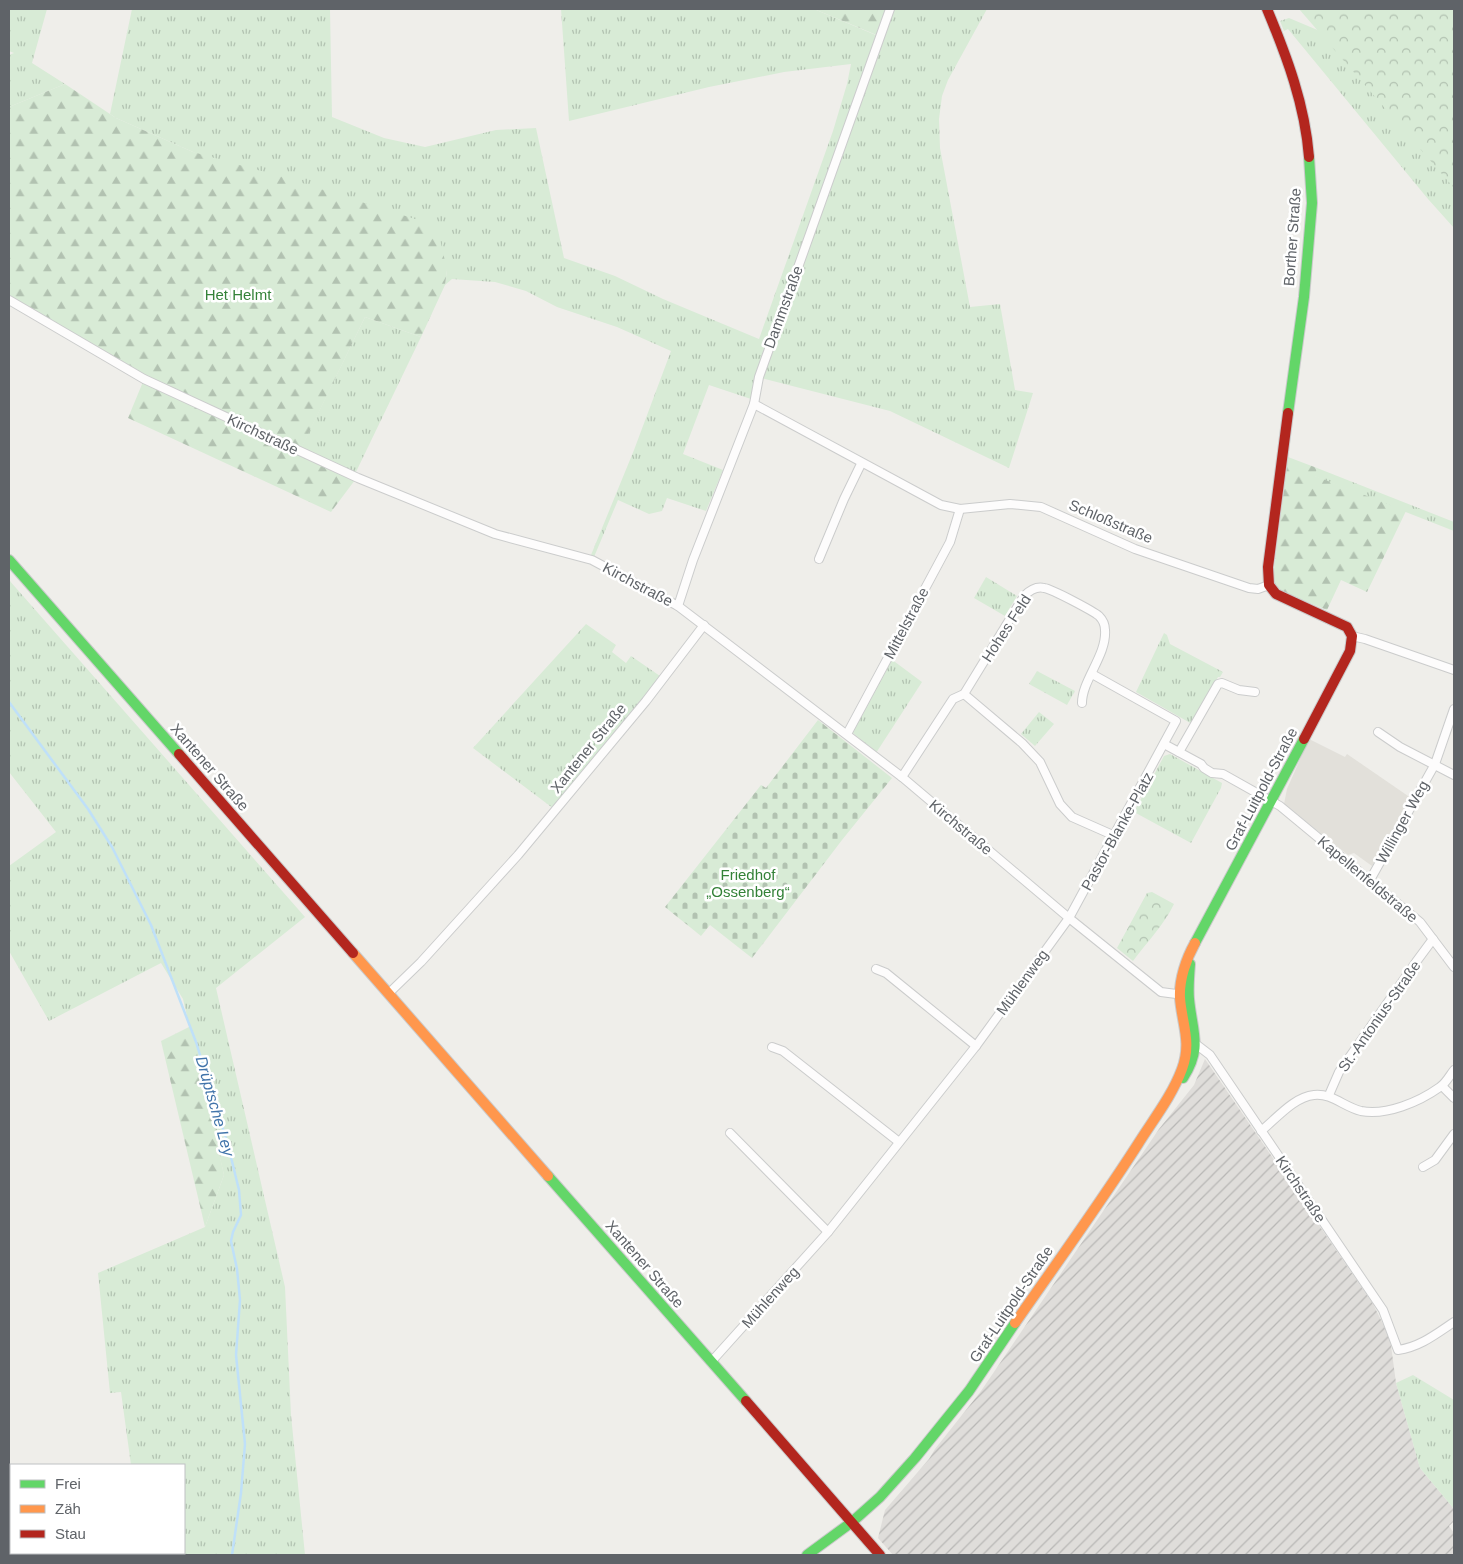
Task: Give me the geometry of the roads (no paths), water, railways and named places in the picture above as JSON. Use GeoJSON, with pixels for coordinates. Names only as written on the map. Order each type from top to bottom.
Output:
{"type":"FeatureCollection","features":[{"type":"Feature","properties":{"kind":"street","name":"Dammstraße"},"geometry":{"type":"LineString","coordinates":[[678,606],[693,560],[754,404],[759,376],[890,9]]}},
{"type":"Feature","properties":{"kind":"street","name":"Borther Straße"},"geometry":{"type":"LineString","coordinates":[[1267,9],[1286,54],[1301,102],[1308,146],[1312,203],[1304,297],[1267,574],[1270,585]]}},
{"type":"Feature","properties":{"kind":"street","name":"Kirchstraße"},"geometry":{"type":"LineString","coordinates":[[9,300],[144,379],[358,478],[494,534],[592,560],[678,606],[902,777],[1069,918],[1161,992],[1184,995]]}},
{"type":"Feature","properties":{"kind":"street","name":"Schloßstraße"},"geometry":{"type":"LineString","coordinates":[[754,404],[861,464],[941,505],[960,509],[1010,504],[1041,507],[1135,549],[1241,585],[1258,589],[1270,585]]}},
{"type":"Feature","properties":{"kind":"street"},"geometry":{"type":"LineString","coordinates":[[819,559],[861,464]]}},
{"type":"Feature","properties":{"kind":"street","name":"Mittelstraße"},"geometry":{"type":"LineString","coordinates":[[847,734],[950,542],[960,509]]}},
{"type":"Feature","properties":{"kind":"street","name":"Xantener Straße"},"geometry":{"type":"LineString","coordinates":[[9,560],[880,1555]]}},
{"type":"Feature","properties":{"kind":"street"},"geometry":{"type":"LineString","coordinates":[[1270,585],[1276,594],[1282,598],[1343,624],[1352,636],[1454,670]]}},
{"type":"Feature","properties":{"kind":"street","name":"Hohes Feld"},"geometry":{"type":"LineString","coordinates":[[902,777],[953,699],[964,694],[1024,596],[1031,589],[1044,588],[1055,592],[1098,615],[1104,622],[1106,629],[1105,637],[1092,674],[1082,694],[1082,703]]}},
{"type":"Feature","properties":{"kind":"street","name":"Xantener Straße"},"geometry":{"type":"LineString","coordinates":[[388,994],[421,962],[518,856],[646,701],[704,625]]}},
{"type":"Feature","properties":{"kind":"street","name":"Graf-Luitpold-Straße"},"geometry":{"type":"LineString","coordinates":[[808,1555],[852,1522],[880,1497],[969,1391],[1127,1160],[1175,1086],[1192,1045],[1182,1014],[1184,969],[1190,952],[1350,651],[1352,636]]}},
{"type":"Feature","properties":{"kind":"street","name":"Pastor-Blanke-Platz"},"geometry":{"type":"LineString","coordinates":[[1069,918],[1176,721],[1092,674]]}},
{"type":"Feature","properties":{"kind":"street"},"geometry":{"type":"LineString","coordinates":[[1179,752],[1218,684],[1222,683],[1239,690],[1255,692]]}},
{"type":"Feature","properties":{"kind":"street"},"geometry":{"type":"LineString","coordinates":[[964,694],[1022,743],[1040,762],[1060,804],[1072,817],[1115,836]]}},
{"type":"Feature","properties":{"kind":"street","name":"Willinger Weg"},"geometry":{"type":"LineString","coordinates":[[1370,880],[1435,764],[1454,709]]}},
{"type":"Feature","properties":{"kind":"street","name":"Willinger Weg"},"geometry":{"type":"LineString","coordinates":[[1378,732],[1400,747],[1435,764]]}},
{"type":"Feature","properties":{"kind":"street"},"geometry":{"type":"LineString","coordinates":[[1164,744],[1201,764],[1212,773],[1224,774],[1271,802]]}},
{"type":"Feature","properties":{"kind":"street"},"geometry":{"type":"LineString","coordinates":[[1435,764],[1454,775]]}},
{"type":"Feature","properties":{"kind":"street","name":"Kapellenfeldstraße"},"geometry":{"type":"LineString","coordinates":[[1271,802],[1280,806],[1420,922],[1454,966]]}},
{"type":"Feature","properties":{"kind":"street","name":"Mühlenweg"},"geometry":{"type":"LineString","coordinates":[[711,1362],[828,1232],[976,1046],[1069,918]]}},
{"type":"Feature","properties":{"kind":"street","name":"St.-Antonius-Straße"},"geometry":{"type":"LineString","coordinates":[[1329,1095],[1339,1072],[1433,940]]}},
{"type":"Feature","properties":{"kind":"street"},"geometry":{"type":"LineString","coordinates":[[876,969],[886,974],[976,1046]]}},
{"type":"Feature","properties":{"kind":"street","name":"Kirchstraße"},"geometry":{"type":"LineString","coordinates":[[1192,1045],[1210,1056],[1384,1310],[1398,1350],[1418,1345],[1454,1322]]}},
{"type":"Feature","properties":{"kind":"street"},"geometry":{"type":"LineString","coordinates":[[772,1047],[783,1051],[899,1142]]}},
{"type":"Feature","properties":{"kind":"street"},"geometry":{"type":"LineString","coordinates":[[1261,1130],[1299,1099],[1314,1095],[1329,1095],[1338,1102],[1361,1111],[1384,1111],[1410,1103],[1442,1086],[1454,1070]]}},
{"type":"Feature","properties":{"kind":"street"},"geometry":{"type":"LineString","coordinates":[[1442,1086],[1454,1098]]}},
{"type":"Feature","properties":{"kind":"street"},"geometry":{"type":"LineString","coordinates":[[730,1134],[828,1232]]}},
{"type":"Feature","properties":{"kind":"street"},"geometry":{"type":"LineString","coordinates":[[1423,1167],[1435,1160],[1454,1134]]}},
{"type":"Feature","properties":{"kind":"waterway","name":"Drüptsche Ley"},"geometry":{"type":"LineString","coordinates":[[9,702],[88,809],[112,847],[151,925],[196,1042],[228,1145],[239,1190],[241,1215],[231,1241],[237,1269],[240,1300],[236,1355],[245,1444],[241,1493],[232,1555]]}},
{"type":"Feature","properties":{"kind":"park label","name":"Het Helmt"},"geometry":{"type":"Point","coordinates":[238,294]}},
{"type":"Feature","properties":{"kind":"park label","name":"Friedhof „Ossenberg“"},"geometry":{"type":"Point","coordinates":[748,882]}}]}
